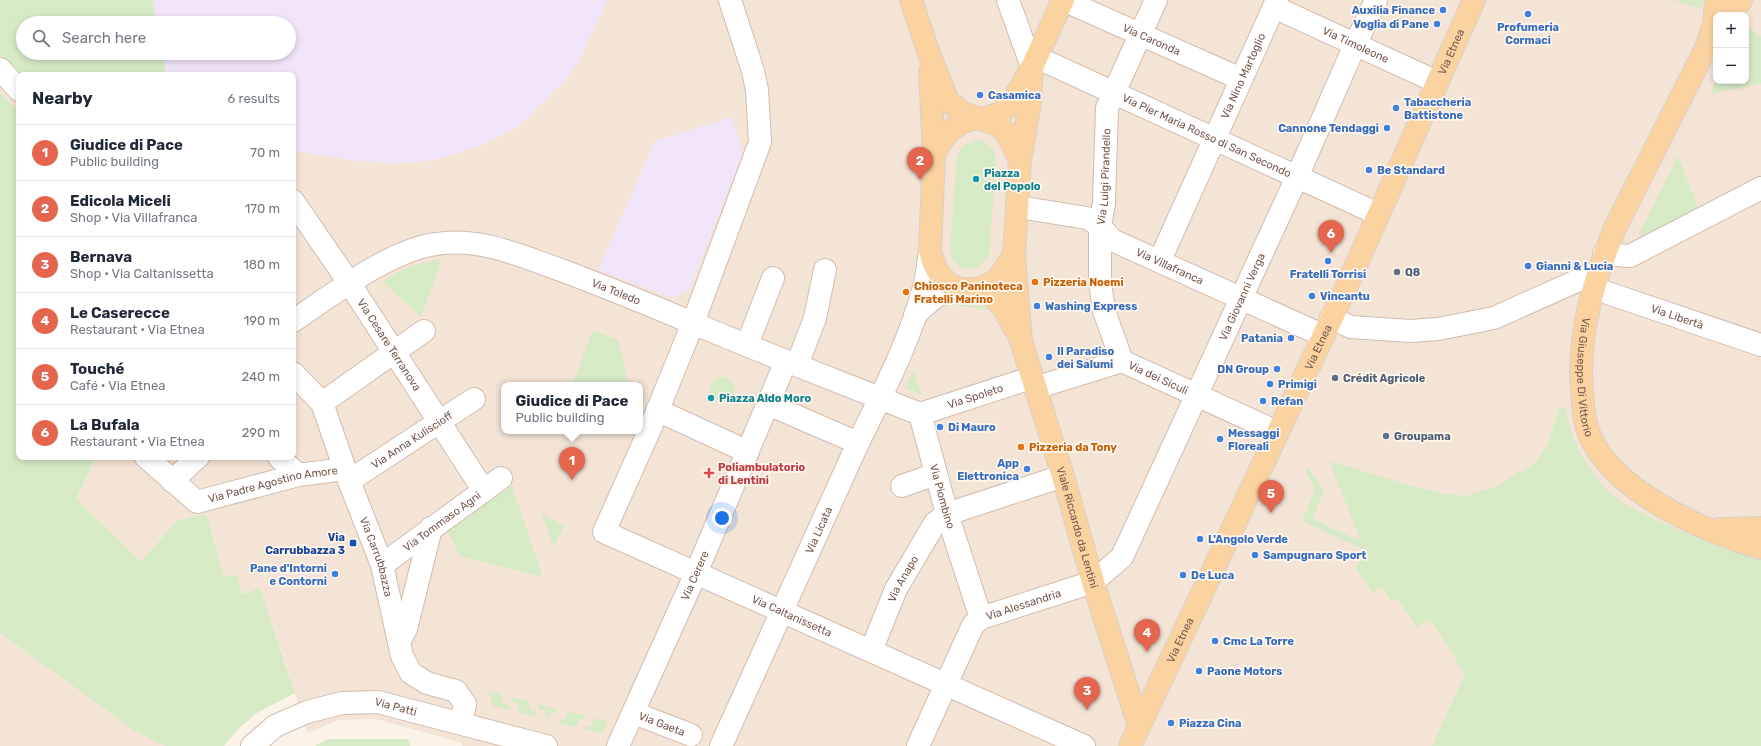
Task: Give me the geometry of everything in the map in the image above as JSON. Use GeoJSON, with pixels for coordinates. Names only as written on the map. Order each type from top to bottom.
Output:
{"type":"FeatureCollection","features":[{"type":"Feature","properties":{"kind":"main road"},"geometry":{"type":"LineString","coordinates":[[911,0],[928,51],[948,101],[963,113],[998,125],[1006,132],[1020,160]]}},
{"type":"Feature","properties":{"kind":"main road"},"geometry":{"type":"LineString","coordinates":[[934,154],[943,139],[951,130],[963,122],[1000,113],[1010,105],[1034,62],[1063,0]]}},
{"type":"Feature","properties":{"kind":"main road","name":"Via Etnea"},"geometry":{"type":"LineString","coordinates":[[1134,740],[1378,214],[1474,0]]}},
{"type":"Feature","properties":{"kind":"main road","name":"Via Giuseppe Di Vittorio"},"geometry":{"type":"LineString","coordinates":[[1716,0],[1712,40],[1615,228],[1599,271],[1582,344],[1581,381],[1583,408],[1589,434],[1603,456],[1626,481],[1658,504],[1709,529],[1761,548]]}},
{"type":"Feature","properties":{"kind":"main road"},"geometry":{"type":"LineString","coordinates":[[1732,12],[1741,0]]}},
{"type":"Feature","properties":{"kind":"main road"},"geometry":{"type":"LineString","coordinates":[[928,51],[932,93],[934,154],[930,251],[933,264],[938,272],[964,289],[991,295],[1001,304],[1021,341]]}},
{"type":"Feature","properties":{"kind":"main road","name":"Viale Riccardo da Lentini"},"geometry":{"type":"LineString","coordinates":[[1034,62],[1030,103],[1020,160],[1014,255],[1021,341],[1127,691],[1134,740]]}},
{"type":"Feature","properties":{"kind":"main road"},"geometry":{"type":"LineString","coordinates":[[964,289],[989,285],[996,280],[1014,255]]}},
{"type":"Feature","properties":{"kind":"main road"},"geometry":{"type":"LineString","coordinates":[[1709,529],[1761,528]]}},
{"type":"Feature","properties":{"kind":"main road"},"geometry":{"type":"LineString","coordinates":[[1127,691],[1155,692]]}},
{"type":"Feature","properties":{"kind":"street"},"geometry":{"type":"LineString","coordinates":[[730,0],[753,70],[757,90],[760,142],[693,323],[654,419],[748,452]]}},
{"type":"Feature","properties":{"kind":"street"},"geometry":{"type":"LineString","coordinates":[[1008,0],[1034,62]]}},
{"type":"Feature","properties":{"kind":"street","name":"Via Caronda"},"geometry":{"type":"LineString","coordinates":[[1063,0],[1242,79]]}},
{"type":"Feature","properties":{"kind":"street","name":"Via Luigi Pirandello"},"geometry":{"type":"LineString","coordinates":[[1122,361],[1104,311],[1100,282],[1100,226],[1104,203],[1107,108],[1156,0]]}},
{"type":"Feature","properties":{"kind":"street","name":"Via Giovanni Verga"},"geometry":{"type":"LineString","coordinates":[[1093,582],[1122,557],[1297,177],[1376,0]]}},
{"type":"Feature","properties":{"kind":"street","name":"Via Timoleone"},"geometry":{"type":"LineString","coordinates":[[1275,4],[1355,45],[1437,82]]}},
{"type":"Feature","properties":{"kind":"street","name":"Via Nino Martoglio"},"geometry":{"type":"LineString","coordinates":[[1160,260],[1275,4]]}},
{"type":"Feature","properties":{"kind":"street","name":"Via Pier Maria Rosso di San Secondo"},"geometry":{"type":"LineString","coordinates":[[1034,62],[1113,93],[1378,214]]}},
{"type":"Feature","properties":{"kind":"street"},"geometry":{"type":"LineString","coordinates":[[0,69],[16,87]]}},
{"type":"Feature","properties":{"kind":"street"},"geometry":{"type":"LineString","coordinates":[[1599,271],[1761,188]]}},
{"type":"Feature","properties":{"kind":"street","name":"Via Villafranca"},"geometry":{"type":"LineString","coordinates":[[1018,207],[1087,218],[1100,226],[1112,240],[1160,260],[1241,298],[1326,326],[1410,331],[1438,329],[1494,318],[1599,271]]}},
{"type":"Feature","properties":{"kind":"street","name":"Via Cesare Terranova"},"geometry":{"type":"LineString","coordinates":[[296,210],[350,284],[440,421],[492,485]]}},
{"type":"Feature","properties":{"kind":"street","name":"Via Toledo"},"geometry":{"type":"LineString","coordinates":[[296,319],[350,284],[414,248],[437,243],[480,244],[508,251],[593,282],[880,399]]}},
{"type":"Feature","properties":{"kind":"street","name":"Via Licata"},"geometry":{"type":"LineString","coordinates":[[721,746],[858,444],[880,399],[915,315],[924,286],[930,251]]}},
{"type":"Feature","properties":{"kind":"street","name":"Via Cerere"},"geometry":{"type":"LineString","coordinates":[[618,746],[696,573],[768,404],[815,318],[825,270]]}},
{"type":"Feature","properties":{"kind":"street","name":"Via Libertà"},"geometry":{"type":"LineString","coordinates":[[1599,271],[1761,345]]}},
{"type":"Feature","properties":{"kind":"street"},"geometry":{"type":"LineString","coordinates":[[747,345],[773,278]]}},
{"type":"Feature","properties":{"kind":"street"},"geometry":{"type":"LineString","coordinates":[[915,315],[931,299],[946,290],[964,289]]}},
{"type":"Feature","properties":{"kind":"street"},"geometry":{"type":"LineString","coordinates":[[322,403],[424,331]]}},
{"type":"Feature","properties":{"kind":"street","name":"Via dei Siculi"},"geometry":{"type":"LineString","coordinates":[[1033,383],[1122,361],[1197,394],[1277,432]]}},
{"type":"Feature","properties":{"kind":"street","name":"Via Carrubbazza"},"geometry":{"type":"LineString","coordinates":[[296,376],[322,403],[347,475],[382,565],[402,656],[411,672],[426,683],[456,692],[465,704],[461,723]]}},
{"type":"Feature","properties":{"kind":"street","name":"Via Spoleto"},"geometry":{"type":"LineString","coordinates":[[920,414],[1033,383]]}},
{"type":"Feature","properties":{"kind":"street","name":"Via Anna Kuliscioff"},"geometry":{"type":"LineString","coordinates":[[347,475],[440,421],[474,399]]}},
{"type":"Feature","properties":{"kind":"street"},"geometry":{"type":"LineString","coordinates":[[880,399],[920,414]]}},
{"type":"Feature","properties":{"kind":"street"},"geometry":{"type":"LineString","coordinates":[[768,404],[858,444]]}},
{"type":"Feature","properties":{"kind":"street","name":"Via Piombino"},"geometry":{"type":"LineString","coordinates":[[920,414],[947,514],[981,618]]}},
{"type":"Feature","properties":{"kind":"street","name":"Via Caltanissetta"},"geometry":{"type":"LineString","coordinates":[[654,419],[604,532],[1084,746]]}},
{"type":"Feature","properties":{"kind":"street","name":"Via Padre Agostino Amore"},"geometry":{"type":"LineString","coordinates":[[149,460],[197,502],[298,474],[347,475]]}},
{"type":"Feature","properties":{"kind":"street"},"geometry":{"type":"LineString","coordinates":[[172,481],[195,460]]}},
{"type":"Feature","properties":{"kind":"street"},"geometry":{"type":"LineString","coordinates":[[282,460],[298,474]]}},
{"type":"Feature","properties":{"kind":"street"},"geometry":{"type":"LineString","coordinates":[[902,486],[936,474]]}},
{"type":"Feature","properties":{"kind":"street"},"geometry":{"type":"LineString","coordinates":[[947,514],[1063,476]]}},
{"type":"Feature","properties":{"kind":"street","name":"Via Tommaso Agni"},"geometry":{"type":"LineString","coordinates":[[382,565],[492,485]]}},
{"type":"Feature","properties":{"kind":"street","name":"Via Anapo"},"geometry":{"type":"LineString","coordinates":[[871,651],[896,589],[935,524],[947,514]]}},
{"type":"Feature","properties":{"kind":"street"},"geometry":{"type":"LineString","coordinates":[[399,642],[406,629],[431,528]]}},
{"type":"Feature","properties":{"kind":"street","name":"Via Alessandria"},"geometry":{"type":"LineString","coordinates":[[947,685],[973,625],[981,618],[1093,582]]}},
{"type":"Feature","properties":{"kind":"street"},"geometry":{"type":"LineString","coordinates":[[918,746],[947,685]]}},
{"type":"Feature","properties":{"kind":"street","name":"Via Patti"},"geometry":{"type":"LineString","coordinates":[[252,746],[275,726],[307,712],[342,703],[378,702],[546,746]]}},
{"type":"Feature","properties":{"kind":"street","name":"Via Gaeta"},"geometry":{"type":"LineString","coordinates":[[634,713],[691,735]]}},
{"type":"Feature","properties":{"kind":"shaded area"},"geometry":{"type":"Polygon","coordinates":[[[0,0],[1761,0],[1761,746],[462,746],[462,743],[376,719],[339,720],[307,733],[286,664],[260,588],[241,594],[224,577],[206,513],[176,521],[141,562],[76,499],[95,460],[296,460],[296,72],[16,72],[16,109],[0,92],[0,0]]]}},
{"type":"Feature","properties":{"kind":"shaded area"},"geometry":{"type":"Polygon","coordinates":[[[152,0],[608,0],[577,64],[562,84],[519,126],[483,145],[438,159],[398,164],[352,160],[296,151],[296,72],[165,72],[163,60],[296,60],[296,16],[155,16],[152,0]]]}},
{"type":"Feature","properties":{"kind":"shaded area"},"geometry":{"type":"Polygon","coordinates":[[[732,117],[743,154],[689,290],[673,298],[598,270],[655,141],[732,117]]]}},
{"type":"Feature","properties":{"kind":"shaded area"},"geometry":{"type":"Polygon","coordinates":[[[0,633],[133,730],[166,746],[0,746],[0,633]]]}},
{"type":"Feature","properties":{"kind":"green space"},"geometry":{"type":"Polygon","coordinates":[[[0,0],[152,0],[155,16],[16,16],[16,60],[163,60],[165,72],[18,72],[0,53],[0,0]]]}},
{"type":"Feature","properties":{"kind":"green space"},"geometry":{"type":"Polygon","coordinates":[[[1674,0],[1704,0],[1699,9],[1674,0]]]}},
{"type":"Feature","properties":{"kind":"green space"},"geometry":{"type":"Polygon","coordinates":[[[1749,28],[1761,36],[1761,83],[1710,94],[1715,84],[1749,84],[1749,28]]]}},
{"type":"Feature","properties":{"kind":"green space"},"geometry":{"type":"Polygon","coordinates":[[[0,92],[16,109],[16,460],[95,460],[76,499],[141,562],[176,521],[206,513],[224,577],[237,575],[242,594],[260,588],[295,693],[257,713],[239,728],[224,746],[165,746],[133,730],[0,633],[0,92]]]}},
{"type":"Feature","properties":{"kind":"green space"},"geometry":{"type":"Polygon","coordinates":[[[975,140],[984,142],[990,146],[994,152],[996,160],[989,255],[978,267],[966,269],[960,267],[956,262],[952,256],[950,248],[957,156],[964,145],[975,140]]]}},
{"type":"Feature","properties":{"kind":"green space"},"geometry":{"type":"Polygon","coordinates":[[[1678,156],[1699,210],[1643,239],[1639,234],[1678,156]]]}},
{"type":"Feature","properties":{"kind":"green space"},"geometry":{"type":"Polygon","coordinates":[[[442,259],[421,317],[384,282],[404,269],[418,264],[442,259]]]}},
{"type":"Feature","properties":{"kind":"green space"},"geometry":{"type":"Polygon","coordinates":[[[973,302],[990,310],[946,304],[973,302]]]}},
{"type":"Feature","properties":{"kind":"green space"},"geometry":{"type":"Polygon","coordinates":[[[593,330],[618,340],[628,382],[573,382],[593,330]]]}},
{"type":"Feature","properties":{"kind":"green space"},"geometry":{"type":"Polygon","coordinates":[[[913,371],[922,395],[905,388],[913,371]]]}},
{"type":"Feature","properties":{"kind":"green space"},"geometry":{"type":"Polygon","coordinates":[[[722,377],[730,381],[734,389],[730,397],[722,401],[714,397],[710,389],[714,381],[722,377]]]}},
{"type":"Feature","properties":{"kind":"green space"},"geometry":{"type":"Polygon","coordinates":[[[1559,408],[1565,408],[1573,436],[1587,464],[1605,488],[1616,498],[1640,512],[1708,543],[1729,551],[1761,560],[1761,746],[1432,746],[1465,674],[1430,619],[1417,628],[1397,598],[1391,601],[1382,587],[1373,593],[1356,570],[1364,550],[1302,521],[1315,490],[1305,470],[1309,468],[1324,490],[1313,519],[1361,541],[1329,461],[1413,486],[1446,494],[1468,496],[1497,486],[1536,462],[1548,443],[1559,408]]]}},
{"type":"Feature","properties":{"kind":"green space"},"geometry":{"type":"Polygon","coordinates":[[[512,486],[543,577],[461,557],[446,530],[512,486]]]}},
{"type":"Feature","properties":{"kind":"green space"},"geometry":{"type":"Polygon","coordinates":[[[541,514],[564,525],[554,547],[541,514]]]}},
{"type":"Feature","properties":{"kind":"green space"},"geometry":{"type":"Polygon","coordinates":[[[488,691],[501,694],[504,704],[509,706],[510,710],[493,706],[488,691]]]}},
{"type":"Feature","properties":{"kind":"green space"},"geometry":{"type":"Polygon","coordinates":[[[510,697],[528,701],[532,711],[536,712],[537,717],[519,713],[517,704],[512,702],[510,697]]]}},
{"type":"Feature","properties":{"kind":"green space"},"geometry":{"type":"Polygon","coordinates":[[[538,704],[557,709],[555,713],[551,712],[548,720],[545,710],[539,709],[538,704]]]}},
{"type":"Feature","properties":{"kind":"green space"},"geometry":{"type":"Polygon","coordinates":[[[568,712],[585,715],[584,719],[579,719],[576,727],[558,723],[559,719],[565,719],[568,712]]]}},
{"type":"Feature","properties":{"kind":"green space"},"geometry":{"type":"Polygon","coordinates":[[[595,718],[608,722],[603,733],[585,729],[587,726],[591,726],[595,718]]]}},
{"type":"Feature","properties":{"kind":"green space"},"geometry":{"type":"Polygon","coordinates":[[[328,739],[408,739],[410,746],[315,746],[328,739]]]}},
{"type":"Feature","properties":{"kind":"place","name":"Auxilia Finance"},"geometry":{"type":"Point","coordinates":[1443,10]}},
{"type":"Feature","properties":{"kind":"place","name":"Profumeria Cormaci"},"geometry":{"type":"Point","coordinates":[1528,14]}},
{"type":"Feature","properties":{"kind":"place","name":"Voglia di Pane"},"geometry":{"type":"Point","coordinates":[1437,24]}},
{"type":"Feature","properties":{"kind":"place","name":"Casamica"},"geometry":{"type":"Point","coordinates":[980,95]}},
{"type":"Feature","properties":{"kind":"place","name":"Tabaccheria Battistone"},"geometry":{"type":"Point","coordinates":[1396,108]}},
{"type":"Feature","properties":{"kind":"place","name":"Cannone Tendaggi"},"geometry":{"type":"Point","coordinates":[1387,128]}},
{"type":"Feature","properties":{"kind":"place","name":"Be Standard"},"geometry":{"type":"Point","coordinates":[1369,170]}},
{"type":"Feature","properties":{"kind":"place","name":"Piazza del Popolo"},"geometry":{"type":"Point","coordinates":[976,179]}},
{"type":"Feature","properties":{"kind":"place","name":"Edicola Miceli"},"geometry":{"type":"Point","coordinates":[920,180]}},
{"type":"Feature","properties":{"kind":"place","name":"La Bufala"},"geometry":{"type":"Point","coordinates":[1331,253]}},
{"type":"Feature","properties":{"kind":"place","name":"Fratelli Torrisi"},"geometry":{"type":"Point","coordinates":[1328,261]}},
{"type":"Feature","properties":{"kind":"place","name":"Gianni & Lucia"},"geometry":{"type":"Point","coordinates":[1528,266]}},
{"type":"Feature","properties":{"kind":"place","name":"Q8"},"geometry":{"type":"Point","coordinates":[1397,272]}},
{"type":"Feature","properties":{"kind":"place","name":"Pizzeria Noemi"},"geometry":{"type":"Point","coordinates":[1035,282]}},
{"type":"Feature","properties":{"kind":"place","name":"Chiosco Paninoteca Fratelli Marino"},"geometry":{"type":"Point","coordinates":[906,292]}},
{"type":"Feature","properties":{"kind":"place","name":"Vincantu"},"geometry":{"type":"Point","coordinates":[1312,296]}},
{"type":"Feature","properties":{"kind":"place","name":"Washing Express"},"geometry":{"type":"Point","coordinates":[1037,306]}},
{"type":"Feature","properties":{"kind":"place","name":"Patania"},"geometry":{"type":"Point","coordinates":[1291,338]}},
{"type":"Feature","properties":{"kind":"place","name":"Il Paradiso dei Salumi"},"geometry":{"type":"Point","coordinates":[1049,357]}},
{"type":"Feature","properties":{"kind":"place","name":"DN Group"},"geometry":{"type":"Point","coordinates":[1277,369]}},
{"type":"Feature","properties":{"kind":"place","name":"Crédit Agricole"},"geometry":{"type":"Point","coordinates":[1335,378]}},
{"type":"Feature","properties":{"kind":"place","name":"Primigi"},"geometry":{"type":"Point","coordinates":[1270,384]}},
{"type":"Feature","properties":{"kind":"place","name":"Piazza Aldo Moro"},"geometry":{"type":"Point","coordinates":[711,398]}},
{"type":"Feature","properties":{"kind":"place","name":"Refan"},"geometry":{"type":"Point","coordinates":[1263,401]}},
{"type":"Feature","properties":{"kind":"place","name":"Di Mauro"},"geometry":{"type":"Point","coordinates":[940,427]}},
{"type":"Feature","properties":{"kind":"place","name":"Groupama"},"geometry":{"type":"Point","coordinates":[1386,436]}},
{"type":"Feature","properties":{"kind":"place","name":"Messaggi Floreali"},"geometry":{"type":"Point","coordinates":[1220,439]}},
{"type":"Feature","properties":{"kind":"place","name":"Pizzeria da Tony"},"geometry":{"type":"Point","coordinates":[1021,447]}},
{"type":"Feature","properties":{"kind":"place","name":"App Elettronica"},"geometry":{"type":"Point","coordinates":[1027,469]}},
{"type":"Feature","properties":{"kind":"place","name":"Poliambulatorio di Lentini"},"geometry":{"type":"Point","coordinates":[709,473]}},
{"type":"Feature","properties":{"kind":"place","name":"Giudice di Pace"},"geometry":{"type":"Point","coordinates":[572,480]}},
{"type":"Feature","properties":{"kind":"place","name":"Touché"},"geometry":{"type":"Point","coordinates":[1271,513]}},
{"type":"Feature","properties":{"kind":"place","name":"L'Angolo Verde"},"geometry":{"type":"Point","coordinates":[1200,539]}},
{"type":"Feature","properties":{"kind":"place","name":"Via Carrubbazza 3"},"geometry":{"type":"Point","coordinates":[353,543]}},
{"type":"Feature","properties":{"kind":"place","name":"Sampugnaro Sport"},"geometry":{"type":"Point","coordinates":[1255,555]}},
{"type":"Feature","properties":{"kind":"place","name":"Pane d'Intorni e Contorni"},"geometry":{"type":"Point","coordinates":[335,574]}},
{"type":"Feature","properties":{"kind":"place","name":"De Luca"},"geometry":{"type":"Point","coordinates":[1183,575]}},
{"type":"Feature","properties":{"kind":"place","name":"Cmc La Torre"},"geometry":{"type":"Point","coordinates":[1215,641]}},
{"type":"Feature","properties":{"kind":"place","name":"Le Caserecce"},"geometry":{"type":"Point","coordinates":[1147,652]}},
{"type":"Feature","properties":{"kind":"place","name":"Paone Motors"},"geometry":{"type":"Point","coordinates":[1199,671]}},
{"type":"Feature","properties":{"kind":"place","name":"Bernava"},"geometry":{"type":"Point","coordinates":[1087,710]}},
{"type":"Feature","properties":{"kind":"place","name":"Piazza Cina"},"geometry":{"type":"Point","coordinates":[1171,723]}}]}
